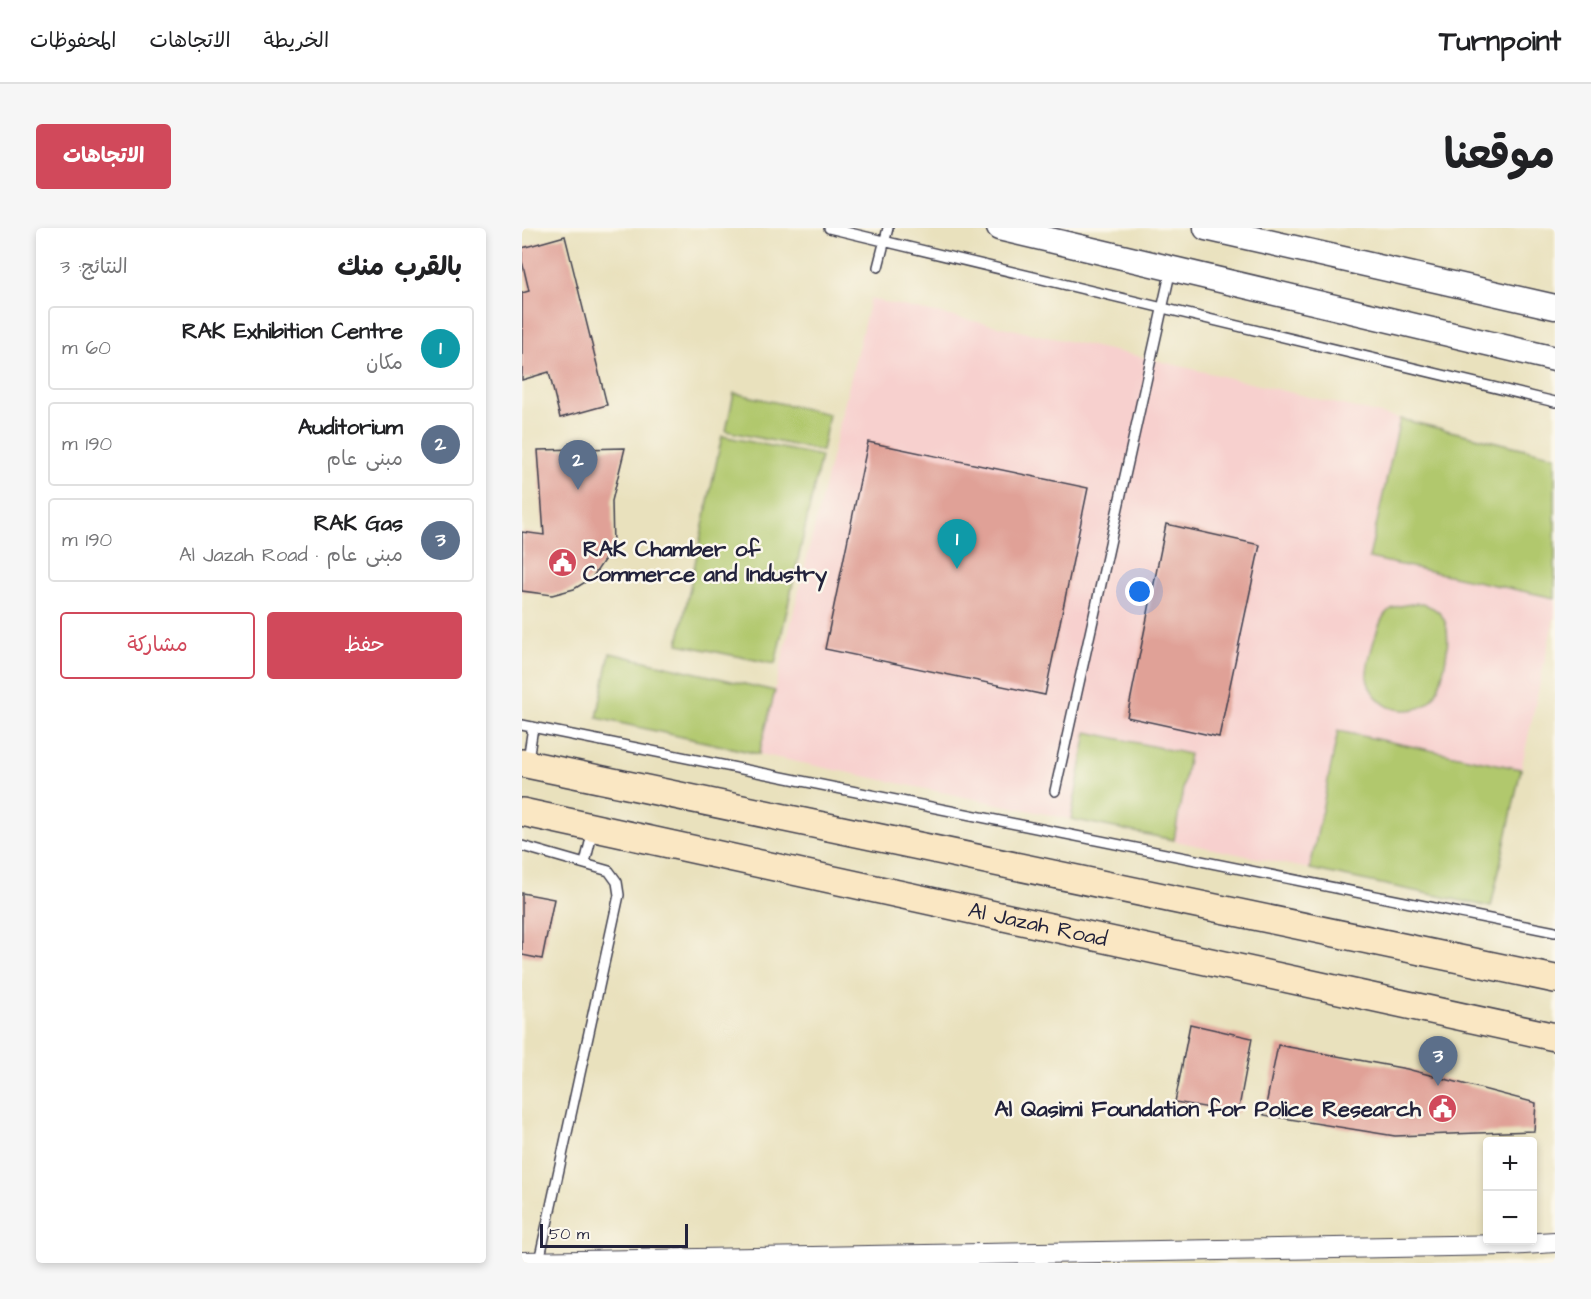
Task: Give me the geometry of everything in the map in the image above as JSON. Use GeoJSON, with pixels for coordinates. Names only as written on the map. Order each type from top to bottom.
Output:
{"type":"FeatureCollection","features":[{"type":"Feature","properties":{"kind":"main road"},"geometry":{"type":"LineString","coordinates":[[524,763],[1555,979]]}},
{"type":"Feature","properties":{"kind":"main road","name":"Al Jazah Road"},"geometry":{"type":"LineString","coordinates":[[522,812],[1555,1037]]}},
{"type":"Feature","properties":{"kind":"street"},"geometry":{"type":"LineString","coordinates":[[999,228],[1555,359]]}},
{"type":"Feature","properties":{"kind":"street"},"geometry":{"type":"LineString","coordinates":[[1206,228],[1555,307]]}},
{"type":"Feature","properties":{"kind":"street"},"geometry":{"type":"LineString","coordinates":[[1537,1237],[1555,1231]]}},
{"type":"Feature","properties":{"kind":"street"},"geometry":{"type":"LineString","coordinates":[[1537,1242],[1555,1242]]}},
{"type":"Feature","properties":{"kind":"street"},"geometry":{"type":"LineString","coordinates":[[530,1262],[1483,1244]]}},
{"type":"Feature","properties":{"kind":"lane"},"geometry":{"type":"LineString","coordinates":[[829,228],[1555,402]]}},
{"type":"Feature","properties":{"kind":"lane"},"geometry":{"type":"LineString","coordinates":[[878,267],[888,228]]}},
{"type":"Feature","properties":{"kind":"lane"},"geometry":{"type":"LineString","coordinates":[[1055,791],[1171,269]]}},
{"type":"Feature","properties":{"kind":"lane"},"geometry":{"type":"LineString","coordinates":[[522,725],[1555,932]]}},
{"type":"Feature","properties":{"kind":"lane"},"geometry":{"type":"LineString","coordinates":[[524,763],[533,727]]}},
{"type":"Feature","properties":{"kind":"lane"},"geometry":{"type":"LineString","coordinates":[[585,863],[593,827]]}},
{"type":"Feature","properties":{"kind":"lane"},"geometry":{"type":"LineString","coordinates":[[522,846],[609,871],[617,882],[619,895],[530,1262]]}},
{"type":"Feature","properties":{"kind":"shaded area"},"geometry":{"type":"Polygon","coordinates":[[[870,299],[1138,356],[1555,456],[1555,614],[1491,907],[759,754],[870,299]],[[1166,524],[1127,717],[1219,737],[1260,545],[1166,524]]]}},
{"type":"Feature","properties":{"kind":"green space"},"geometry":{"type":"Polygon","coordinates":[[[734,393],[829,414],[822,451],[726,431],[734,393]]]}},
{"type":"Feature","properties":{"kind":"green space"},"geometry":{"type":"Polygon","coordinates":[[[1400,419],[1555,456],[1555,598],[1369,558],[1400,419]]]}},
{"type":"Feature","properties":{"kind":"green space"},"geometry":{"type":"Polygon","coordinates":[[[722,436],[821,456],[775,664],[678,644],[722,436]]]}},
{"type":"Feature","properties":{"kind":"green space"},"geometry":{"type":"Polygon","coordinates":[[[1417,603],[1428,606],[1443,617],[1448,633],[1445,663],[1437,692],[1426,705],[1408,710],[1391,708],[1381,702],[1370,688],[1367,677],[1368,663],[1376,633],[1387,612],[1397,607],[1417,603]]]}},
{"type":"Feature","properties":{"kind":"green space"},"geometry":{"type":"Polygon","coordinates":[[[610,653],[775,691],[759,754],[597,718],[610,653]]]}},
{"type":"Feature","properties":{"kind":"green space"},"geometry":{"type":"Polygon","coordinates":[[[1338,731],[1521,769],[1491,907],[1310,869],[1338,731]]]}},
{"type":"Feature","properties":{"kind":"green space"},"geometry":{"type":"Polygon","coordinates":[[[1087,732],[1189,754],[1174,840],[1071,819],[1087,732]]]}},
{"type":"Feature","properties":{"kind":"building"},"geometry":{"type":"Polygon","coordinates":[[[565,236],[607,405],[560,418],[549,372],[522,380],[522,293],[529,291],[522,261],[522,248],[565,236]]]}},
{"type":"Feature","properties":{"kind":"building"},"geometry":{"type":"Polygon","coordinates":[[[868,442],[1088,488],[1045,695],[825,649],[868,442]]]}},
{"type":"Feature","properties":{"kind":"building"},"geometry":{"type":"Polygon","coordinates":[[[625,448],[612,501],[613,547],[592,578],[574,589],[552,595],[522,591],[522,532],[544,535],[538,450],[625,448]]]}},
{"type":"Feature","properties":{"kind":"building"},"geometry":{"type":"Polygon","coordinates":[[[1166,524],[1260,545],[1219,737],[1127,717],[1166,524]]]}},
{"type":"Feature","properties":{"kind":"building"},"geometry":{"type":"Polygon","coordinates":[[[522,893],[554,899],[542,959],[522,955],[522,893]]]}},
{"type":"Feature","properties":{"kind":"building"},"geometry":{"type":"Polygon","coordinates":[[[1190,1024],[1252,1038],[1238,1113],[1175,1102],[1190,1024]]]}},
{"type":"Feature","properties":{"kind":"building"},"geometry":{"type":"Polygon","coordinates":[[[1278,1045],[1407,1069],[1536,1103],[1534,1131],[1395,1136],[1264,1115],[1278,1045]]]}},
{"type":"Feature","properties":{"kind":"place","name":"Auditorium"},"geometry":{"type":"Point","coordinates":[578,490]}},
{"type":"Feature","properties":{"kind":"place","name":"RAK Chamber of Commerce and Industry"},"geometry":{"type":"Point","coordinates":[562,562]}},
{"type":"Feature","properties":{"kind":"place","name":"RAK Exhibition Centre"},"geometry":{"type":"Point","coordinates":[957,569]}},
{"type":"Feature","properties":{"kind":"place","name":"RAK Gas"},"geometry":{"type":"Point","coordinates":[1438,1086]}},
{"type":"Feature","properties":{"kind":"place","name":"Al Qasimi Foundation for Police Research"},"geometry":{"type":"Point","coordinates":[1442,1109]}}]}
